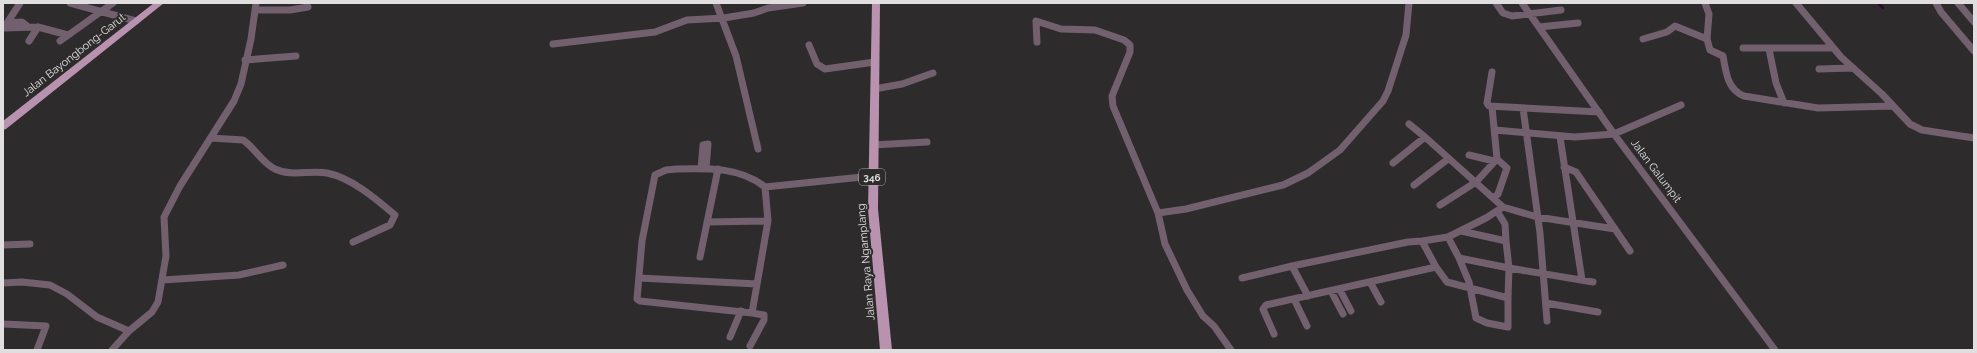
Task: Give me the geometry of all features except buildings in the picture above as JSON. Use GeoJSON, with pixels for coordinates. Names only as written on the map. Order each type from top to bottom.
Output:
{"type":"FeatureCollection","features":[{"type":"Feature","properties":{"kind":"main road","name":"Jalan Bayongbong-Garut"},"geometry":{"type":"LineString","coordinates":[[3,126],[134,21],[160,3]]}},
{"type":"Feature","properties":{"kind":"main road","name":"Jalan Raya Ngamplang"},"geometry":{"type":"LineString","coordinates":[[876,3],[874,145],[872,176],[873,209],[886,350]]}},
{"type":"Feature","properties":{"kind":"street"},"geometry":{"type":"LineString","coordinates":[[5,27],[20,3]]}},
{"type":"Feature","properties":{"kind":"street"},"geometry":{"type":"LineString","coordinates":[[70,3],[134,21]]}},
{"type":"Feature","properties":{"kind":"street"},"geometry":{"type":"LineString","coordinates":[[60,41],[113,3]]}},
{"type":"Feature","properties":{"kind":"street"},"geometry":{"type":"LineString","coordinates":[[716,3],[724,18],[741,72],[758,149]]}},
{"type":"Feature","properties":{"kind":"street"},"geometry":{"type":"LineString","coordinates":[[553,44],[655,32],[683,21],[724,18],[754,13],[768,8],[803,3]]}},
{"type":"Feature","properties":{"kind":"street"},"geometry":{"type":"LineString","coordinates":[[1158,213],[1186,209],[1283,185],[1308,173],[1340,150],[1383,101],[1388,91],[1406,35],[1410,3]]}},
{"type":"Feature","properties":{"kind":"street"},"geometry":{"type":"LineString","coordinates":[[1496,3],[1503,13],[1512,16],[1560,10]]}},
{"type":"Feature","properties":{"kind":"street","name":"Jalan Galumpit"},"geometry":{"type":"LineString","coordinates":[[1522,3],[1614,134],[1775,350]]}},
{"type":"Feature","properties":{"kind":"street"},"geometry":{"type":"LineString","coordinates":[[1705,3],[1709,14],[1707,39],[1710,50],[1723,56],[1730,85],[1734,93],[1758,99],[1827,108],[1890,106]]}},
{"type":"Feature","properties":{"kind":"street"},"geometry":{"type":"LineString","coordinates":[[1796,3],[1849,68],[1890,106],[1919,130],[1974,138]]}},
{"type":"Feature","properties":{"kind":"street"},"geometry":{"type":"LineString","coordinates":[[1936,3],[1941,12],[1974,51]]}},
{"type":"Feature","properties":{"kind":"street"},"geometry":{"type":"LineString","coordinates":[[1958,3],[1974,22]]}},
{"type":"Feature","properties":{"kind":"street"},"geometry":{"type":"LineString","coordinates":[[112,350],[129,331],[152,312],[158,302],[166,256],[164,217],[180,186],[234,101],[241,84],[256,6],[290,10],[308,7]]}},
{"type":"Feature","properties":{"kind":"street"},"geometry":{"type":"LineString","coordinates":[[1539,27],[1578,23]]}},
{"type":"Feature","properties":{"kind":"street"},"geometry":{"type":"LineString","coordinates":[[1037,42],[1036,24],[1062,29],[1095,30],[1126,41],[1130,45],[1130,52],[1112,96],[1112,103],[1158,213],[1164,244],[1186,290],[1231,350]]}},
{"type":"Feature","properties":{"kind":"street"},"geometry":{"type":"LineString","coordinates":[[1643,40],[1666,32],[1675,26],[1707,39]]}},
{"type":"Feature","properties":{"kind":"street"},"geometry":{"type":"LineString","coordinates":[[5,27],[38,27],[68,35]]}},
{"type":"Feature","properties":{"kind":"street"},"geometry":{"type":"LineString","coordinates":[[29,41],[38,27]]}},
{"type":"Feature","properties":{"kind":"street"},"geometry":{"type":"LineString","coordinates":[[810,44],[817,64],[825,69],[875,62]]}},
{"type":"Feature","properties":{"kind":"street"},"geometry":{"type":"LineString","coordinates":[[1743,48],[1833,48]]}},
{"type":"Feature","properties":{"kind":"street"},"geometry":{"type":"LineString","coordinates":[[1769,49],[1776,83],[1784,102]]}},
{"type":"Feature","properties":{"kind":"street"},"geometry":{"type":"LineString","coordinates":[[245,60],[296,56]]}},
{"type":"Feature","properties":{"kind":"street"},"geometry":{"type":"LineString","coordinates":[[1819,69],[1849,68]]}},
{"type":"Feature","properties":{"kind":"street"},"geometry":{"type":"LineString","coordinates":[[1492,72],[1487,103],[1488,106],[1599,112]]}},
{"type":"Feature","properties":{"kind":"street"},"geometry":{"type":"LineString","coordinates":[[874,89],[902,84],[933,74]]}},
{"type":"Feature","properties":{"kind":"street"},"geometry":{"type":"LineString","coordinates":[[1495,130],[1560,137],[1614,134],[1680,105]]}},
{"type":"Feature","properties":{"kind":"street"},"geometry":{"type":"LineString","coordinates":[[1440,205],[1476,182],[1498,156],[1492,107]]}},
{"type":"Feature","properties":{"kind":"street"},"geometry":{"type":"LineString","coordinates":[[1523,108],[1537,217],[1547,321]]}},
{"type":"Feature","properties":{"kind":"street"},"geometry":{"type":"LineString","coordinates":[[1408,124],[1425,136],[1448,159],[1494,198],[1500,209],[1505,224],[1509,268],[1508,326],[1503,327],[1476,319],[1469,282],[1448,237]]}},
{"type":"Feature","properties":{"kind":"street"},"geometry":{"type":"LineString","coordinates":[[1394,163],[1425,136]]}},
{"type":"Feature","properties":{"kind":"street"},"geometry":{"type":"LineString","coordinates":[[1560,137],[1582,280]]}},
{"type":"Feature","properties":{"kind":"street"},"geometry":{"type":"LineString","coordinates":[[211,138],[243,140],[266,163],[281,171],[307,174],[326,173],[339,176],[353,184],[394,215],[390,225],[353,242]]}},
{"type":"Feature","properties":{"kind":"street"},"geometry":{"type":"LineString","coordinates":[[874,145],[927,142]]}},
{"type":"Feature","properties":{"kind":"street"},"geometry":{"type":"LineString","coordinates":[[1469,156],[1495,160],[1508,168],[1498,194],[1494,198]]}},
{"type":"Feature","properties":{"kind":"street"},"geometry":{"type":"LineString","coordinates":[[1414,185],[1448,159]]}},
{"type":"Feature","properties":{"kind":"street"},"geometry":{"type":"LineString","coordinates":[[1564,167],[1576,172],[1630,251]]}},
{"type":"Feature","properties":{"kind":"street"},"geometry":{"type":"LineString","coordinates":[[750,346],[764,320],[764,315],[752,313],[741,311],[640,301],[637,299],[636,296],[642,241],[655,175],[659,172],[666,170],[718,170],[739,174],[758,181],[765,187],[768,221],[752,313]]}},
{"type":"Feature","properties":{"kind":"street"},"geometry":{"type":"LineString","coordinates":[[700,257],[718,170]]}},
{"type":"Feature","properties":{"kind":"street"},"geometry":{"type":"LineString","coordinates":[[765,187],[872,176]]}},
{"type":"Feature","properties":{"kind":"street"},"geometry":{"type":"LineString","coordinates":[[1242,278],[1408,242],[1448,237],[1500,209],[1537,217],[1615,229]]}},
{"type":"Feature","properties":{"kind":"street"},"geometry":{"type":"LineString","coordinates":[[707,222],[768,221]]}},
{"type":"Feature","properties":{"kind":"street"},"geometry":{"type":"LineString","coordinates":[[1461,231],[1506,241]]}},
{"type":"Feature","properties":{"kind":"street"},"geometry":{"type":"LineString","coordinates":[[1422,241],[1436,267],[1447,282],[1508,298]]}},
{"type":"Feature","properties":{"kind":"street"},"geometry":{"type":"LineString","coordinates":[[3,245],[30,244]]}},
{"type":"Feature","properties":{"kind":"street"},"geometry":{"type":"LineString","coordinates":[[1459,258],[1593,282]]}},
{"type":"Feature","properties":{"kind":"street"},"geometry":{"type":"LineString","coordinates":[[163,280],[202,279],[244,274],[283,264]]}},
{"type":"Feature","properties":{"kind":"street"},"geometry":{"type":"LineString","coordinates":[[1292,266],[1308,296]]}},
{"type":"Feature","properties":{"kind":"street"},"geometry":{"type":"LineString","coordinates":[[1274,334],[1264,313],[1264,307],[1436,267]]}},
{"type":"Feature","properties":{"kind":"street"},"geometry":{"type":"LineString","coordinates":[[639,278],[757,284]]}},
{"type":"Feature","properties":{"kind":"street"},"geometry":{"type":"LineString","coordinates":[[3,283],[22,282],[50,285],[67,294],[97,317],[129,331]]}},
{"type":"Feature","properties":{"kind":"street"},"geometry":{"type":"LineString","coordinates":[[1370,282],[1381,302]]}},
{"type":"Feature","properties":{"kind":"street"},"geometry":{"type":"LineString","coordinates":[[1340,290],[1351,311]]}},
{"type":"Feature","properties":{"kind":"street"},"geometry":{"type":"LineString","coordinates":[[1331,291],[1343,314]]}},
{"type":"Feature","properties":{"kind":"street"},"geometry":{"type":"LineString","coordinates":[[1294,299],[1307,326]]}},
{"type":"Feature","properties":{"kind":"street"},"geometry":{"type":"LineString","coordinates":[[1546,303],[1598,312]]}},
{"type":"Feature","properties":{"kind":"street"},"geometry":{"type":"LineString","coordinates":[[730,337],[741,311]]}},
{"type":"Feature","properties":{"kind":"street"},"geometry":{"type":"LineString","coordinates":[[3,324],[46,326],[37,350]]}},
{"type":"Feature","properties":{"kind":"waterway"},"geometry":{"type":"LineString","coordinates":[[1878,3],[1883,8]]}}]}
